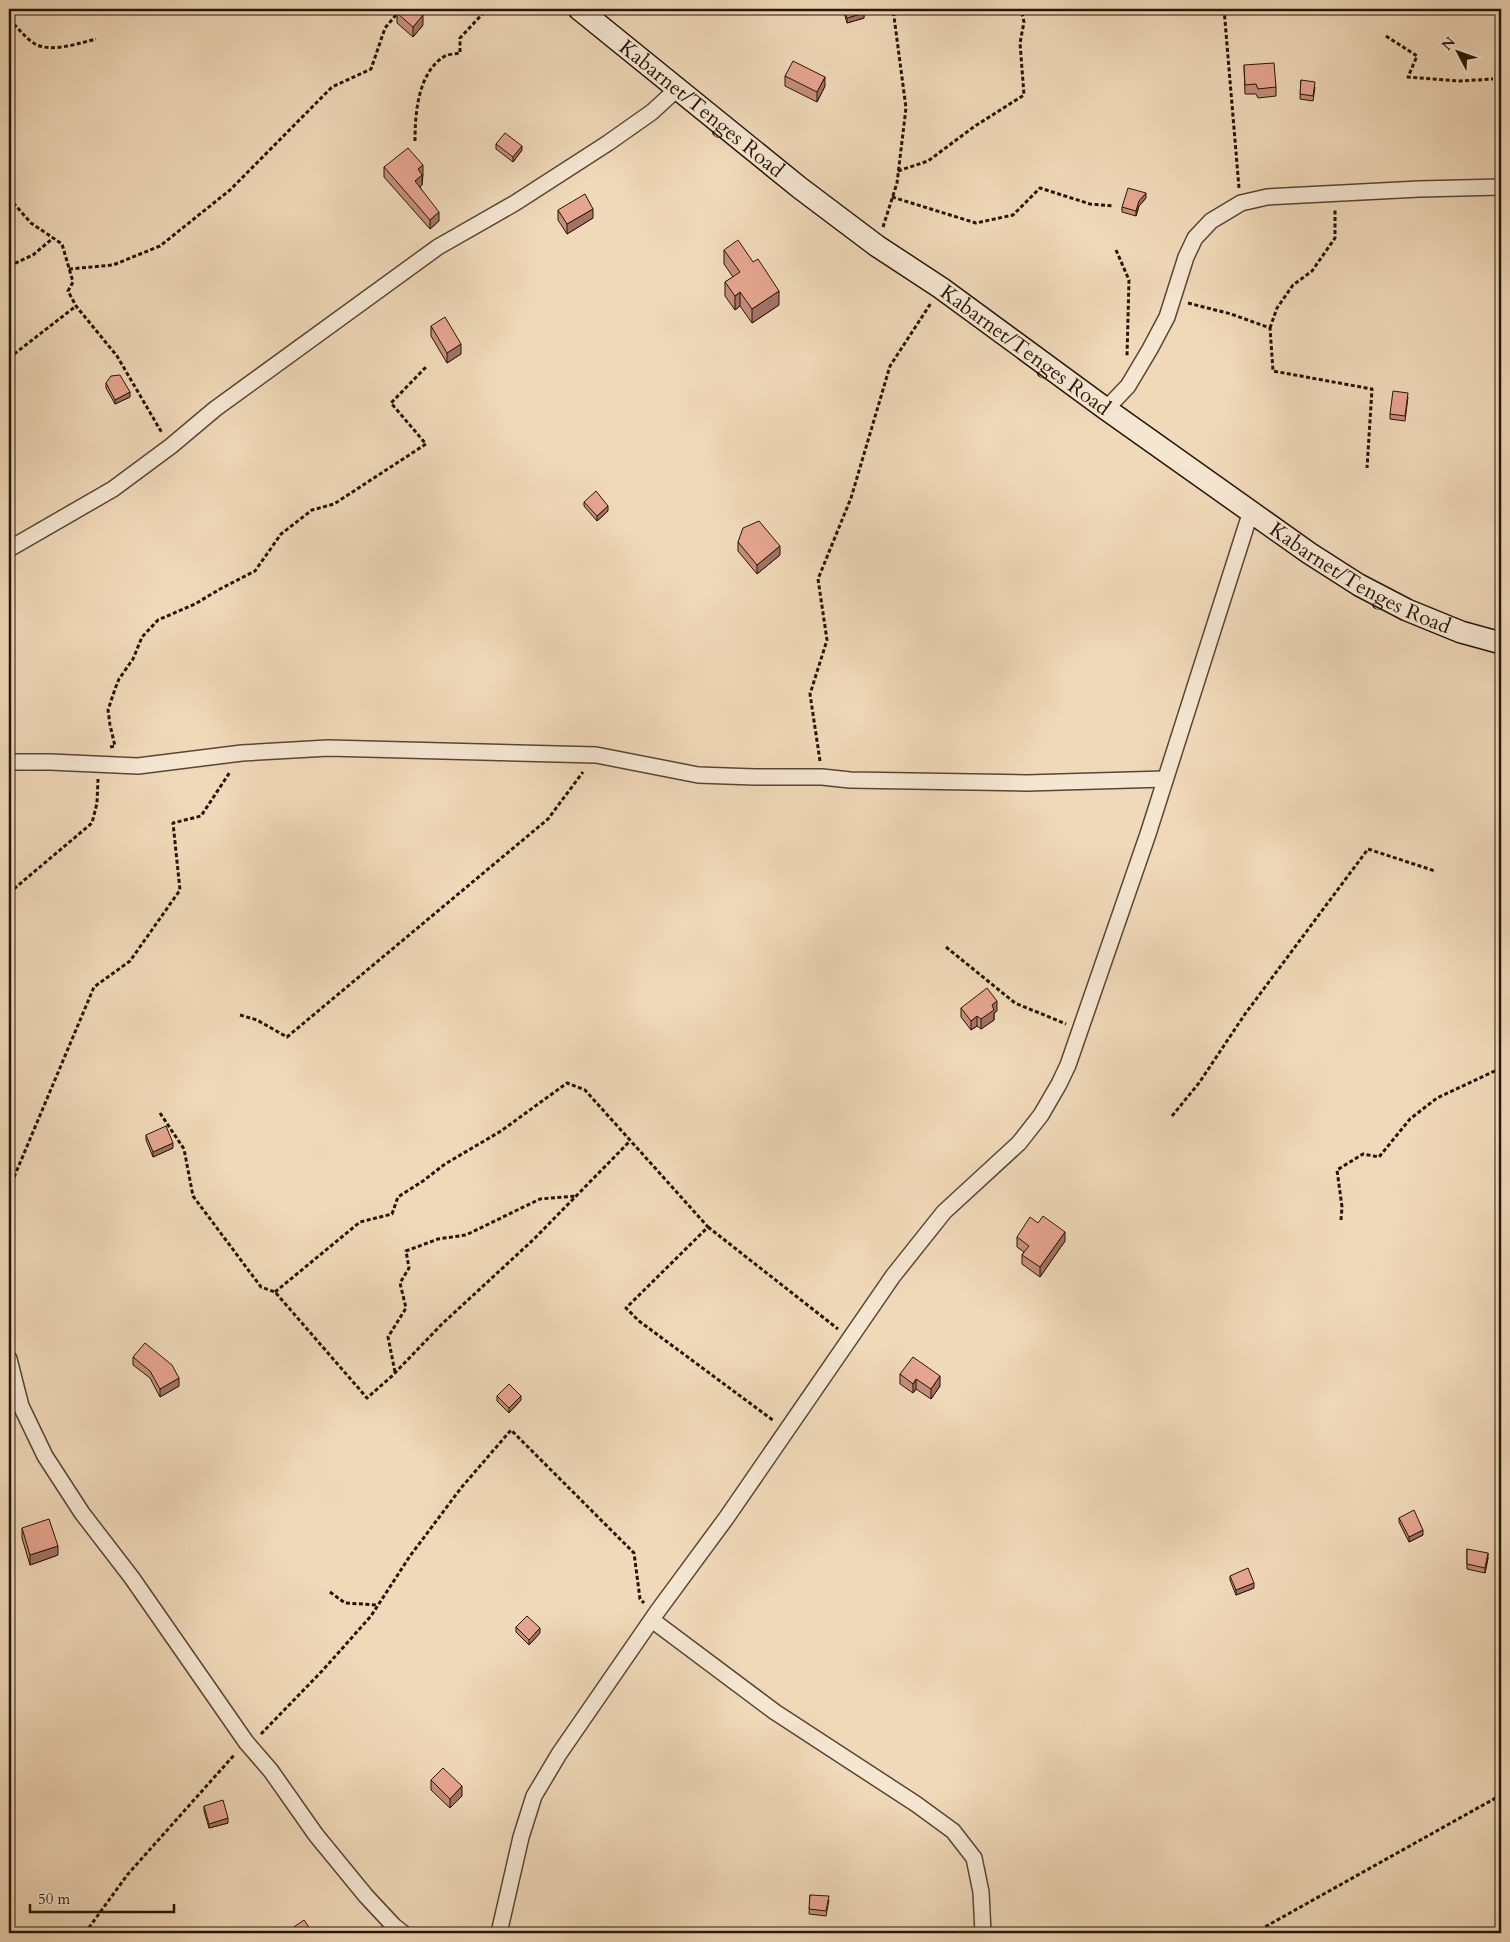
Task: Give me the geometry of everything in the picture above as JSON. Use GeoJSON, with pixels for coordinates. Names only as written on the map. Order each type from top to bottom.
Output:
{"type":"FeatureCollection","features":[{"type":"Feature","properties":{"kind":"street","name":"Kabarnet/Tenges Road"},"geometry":{"type":"LineString","coordinates":[[579,9],[800,188],[877,246],[941,288],[1106,410],[1309,553],[1359,585],[1425,617],[1461,632],[1501,643]]}},
{"type":"Feature","properties":{"kind":"street"},"geometry":{"type":"LineString","coordinates":[[9,549],[114,489],[171,446],[215,409],[422,258],[515,203],[608,143],[652,112],[677,89]]}},
{"type":"Feature","properties":{"kind":"street"},"geometry":{"type":"LineString","coordinates":[[1106,410],[1128,386],[1167,317],[1186,257],[1195,238],[1211,221],[1241,204],[1266,197],[1501,187]]}},
{"type":"Feature","properties":{"kind":"street"},"geometry":{"type":"LineString","coordinates":[[499,1933],[521,1837],[534,1796],[559,1754],[654,1616],[727,1517],[893,1276],[944,1212],[1019,1143],[1041,1115],[1059,1084],[1080,1030],[1148,834],[1230,584],[1251,511]]}},
{"type":"Feature","properties":{"kind":"street"},"geometry":{"type":"LineString","coordinates":[[9,762],[138,766],[242,753],[328,748],[596,755],[698,775],[755,778],[822,777],[850,780],[1028,783],[1165,779]]}},
{"type":"Feature","properties":{"kind":"street"},"geometry":{"type":"LineString","coordinates":[[9,1359],[21,1406],[46,1456],[82,1513],[132,1578],[246,1742],[271,1771],[316,1835],[366,1896],[403,1933]]}},
{"type":"Feature","properties":{"kind":"street"},"geometry":{"type":"LineString","coordinates":[[654,1616],[775,1712],[916,1804],[953,1831],[974,1858],[981,1892],[983,1933]]}},
{"type":"Feature","properties":{"kind":"path"},"geometry":{"type":"LineString","coordinates":[[70,269],[112,264],[160,246],[230,190],[332,87],[372,69],[385,28],[401,9]]}},
{"type":"Feature","properties":{"kind":"path"},"geometry":{"type":"LineString","coordinates":[[415,141],[415,115],[422,87],[435,64],[446,55],[460,53],[460,38],[487,9]]}},
{"type":"Feature","properties":{"kind":"path"},"geometry":{"type":"LineString","coordinates":[[877,246],[898,171],[906,108],[893,9]]}},
{"type":"Feature","properties":{"kind":"path"},"geometry":{"type":"LineString","coordinates":[[898,171],[928,162],[975,126],[1024,95],[1020,44],[1024,22],[1022,9]]}},
{"type":"Feature","properties":{"kind":"path"},"geometry":{"type":"LineString","coordinates":[[1224,9],[1241,204]]}},
{"type":"Feature","properties":{"kind":"path"},"geometry":{"type":"LineString","coordinates":[[9,20],[34,43],[42,47],[72,46],[96,38]]}},
{"type":"Feature","properties":{"kind":"path"},"geometry":{"type":"LineString","coordinates":[[1386,36],[1417,56],[1408,77],[1460,81],[1493,79]]}},
{"type":"Feature","properties":{"kind":"path"},"geometry":{"type":"LineString","coordinates":[[892,197],[976,223],[1013,215],[1040,188],[1090,204],[1114,206]]}},
{"type":"Feature","properties":{"kind":"path"},"geometry":{"type":"LineString","coordinates":[[1335,194],[1335,238],[1312,271],[1293,285],[1277,308],[1270,328],[1273,371],[1372,389],[1367,468]]}},
{"type":"Feature","properties":{"kind":"path"},"geometry":{"type":"LineString","coordinates":[[9,198],[32,223],[62,244],[73,282],[68,292],[76,306],[117,356],[171,446]]}},
{"type":"Feature","properties":{"kind":"path"},"geometry":{"type":"LineString","coordinates":[[9,266],[33,256],[54,238]]}},
{"type":"Feature","properties":{"kind":"path"},"geometry":{"type":"LineString","coordinates":[[1116,250],[1129,280],[1126,350],[1128,386]]}},
{"type":"Feature","properties":{"kind":"path"},"geometry":{"type":"LineString","coordinates":[[822,777],[810,694],[827,640],[818,579],[851,498],[890,366],[941,288]]}},
{"type":"Feature","properties":{"kind":"path"},"geometry":{"type":"LineString","coordinates":[[1173,299],[1231,314],[1270,328]]}},
{"type":"Feature","properties":{"kind":"path"},"geometry":{"type":"LineString","coordinates":[[9,358],[76,306]]}},
{"type":"Feature","properties":{"kind":"path"},"geometry":{"type":"LineString","coordinates":[[9,893],[92,823],[97,803],[98,764],[102,749],[115,746],[108,710],[119,679],[133,660],[142,637],[158,620],[195,604],[255,571],[281,534],[312,510],[334,504],[426,444],[391,404],[426,367]]}},
{"type":"Feature","properties":{"kind":"path"},"geometry":{"type":"LineString","coordinates":[[9,1189],[94,986],[130,961],[180,890],[173,824],[201,816],[242,753]]}},
{"type":"Feature","properties":{"kind":"path"},"geometry":{"type":"LineString","coordinates":[[240,1015],[257,1020],[287,1037],[548,819],[596,755]]}},
{"type":"Feature","properties":{"kind":"path"},"geometry":{"type":"LineString","coordinates":[[1172,1116],[1200,1083],[1245,1014],[1368,849],[1435,871]]}},
{"type":"Feature","properties":{"kind":"path"},"geometry":{"type":"LineString","coordinates":[[946,947],[1015,1003],[1080,1030]]}},
{"type":"Feature","properties":{"kind":"path"},"geometry":{"type":"LineString","coordinates":[[1341,1220],[1342,1207],[1337,1170],[1363,1154],[1379,1157],[1410,1119],[1437,1098],[1501,1068]]}},
{"type":"Feature","properties":{"kind":"path"},"geometry":{"type":"LineString","coordinates":[[275,1292],[360,1222],[392,1214],[398,1197],[445,1164],[501,1131],[567,1083],[585,1090],[708,1227],[851,1338]]}},
{"type":"Feature","properties":{"kind":"path"},"geometry":{"type":"LineString","coordinates":[[160,1113],[184,1149],[193,1196],[261,1287],[275,1292],[367,1398],[442,1324],[534,1239],[630,1142]]}},
{"type":"Feature","properties":{"kind":"path"},"geometry":{"type":"LineString","coordinates":[[395,1372],[388,1337],[406,1308],[400,1283],[409,1268],[406,1251],[438,1239],[466,1235],[540,1199],[577,1196]]}},
{"type":"Feature","properties":{"kind":"path"},"geometry":{"type":"LineString","coordinates":[[708,1227],[626,1308],[655,1333],[787,1430]]}},
{"type":"Feature","properties":{"kind":"path"},"geometry":{"type":"LineString","coordinates":[[85,1933],[128,1874],[246,1742],[264,1732],[371,1616],[410,1556],[456,1496],[511,1430],[634,1552],[640,1599],[654,1616]]}},
{"type":"Feature","properties":{"kind":"path"},"geometry":{"type":"LineString","coordinates":[[330,1592],[345,1603],[378,1605]]}},
{"type":"Feature","properties":{"kind":"path"},"geometry":{"type":"LineString","coordinates":[[1254,1933],[1501,1795]]}},
{"type":"Feature","properties":{"kind":"building"},"geometry":{"type":"Polygon","coordinates":[[[401,9],[415,9],[423,15],[413,27],[397,13],[401,9]]]}},
{"type":"Feature","properties":{"kind":"building"},"geometry":{"type":"Polygon","coordinates":[[[844,9],[863,9],[864,13],[847,18],[844,9]]]}},
{"type":"Feature","properties":{"kind":"building"},"geometry":{"type":"Polygon","coordinates":[[[793,61],[825,77],[817,92],[785,76],[793,61]]]}},
{"type":"Feature","properties":{"kind":"building"},"geometry":{"type":"Polygon","coordinates":[[[1274,63],[1276,87],[1258,89],[1256,84],[1245,85],[1244,65],[1274,63]]]}},
{"type":"Feature","properties":{"kind":"building"},"geometry":{"type":"Polygon","coordinates":[[[1301,80],[1315,82],[1313,96],[1300,94],[1301,80]]]}},
{"type":"Feature","properties":{"kind":"building"},"geometry":{"type":"Polygon","coordinates":[[[505,133],[522,146],[513,157],[496,144],[505,133]]]}},
{"type":"Feature","properties":{"kind":"building"},"geometry":{"type":"Polygon","coordinates":[[[408,148],[423,165],[418,169],[422,175],[415,181],[439,212],[430,220],[384,167],[408,148]]]}},
{"type":"Feature","properties":{"kind":"building"},"geometry":{"type":"Polygon","coordinates":[[[1128,188],[1146,193],[1139,201],[1136,211],[1122,207],[1128,188]]]}},
{"type":"Feature","properties":{"kind":"building"},"geometry":{"type":"Polygon","coordinates":[[[585,194],[593,209],[567,224],[558,210],[585,194]]]}},
{"type":"Feature","properties":{"kind":"building"},"geometry":{"type":"Polygon","coordinates":[[[738,240],[753,262],[758,259],[779,291],[752,309],[740,292],[735,296],[725,282],[740,272],[724,250],[738,240]]]}},
{"type":"Feature","properties":{"kind":"building"},"geometry":{"type":"Polygon","coordinates":[[[445,317],[461,344],[447,353],[431,326],[445,317]]]}},
{"type":"Feature","properties":{"kind":"building"},"geometry":{"type":"Polygon","coordinates":[[[120,375],[130,392],[115,400],[106,383],[111,376],[120,375]]]}},
{"type":"Feature","properties":{"kind":"building"},"geometry":{"type":"Polygon","coordinates":[[[1393,391],[1408,393],[1405,416],[1390,414],[1393,391]]]}},
{"type":"Feature","properties":{"kind":"building"},"geometry":{"type":"Polygon","coordinates":[[[596,491],[608,506],[597,516],[584,502],[596,491]]]}},
{"type":"Feature","properties":{"kind":"building"},"geometry":{"type":"Polygon","coordinates":[[[759,521],[780,546],[757,565],[738,542],[743,528],[759,521]]]}},
{"type":"Feature","properties":{"kind":"building"},"geometry":{"type":"Polygon","coordinates":[[[987,988],[997,1001],[992,1005],[994,1010],[981,1019],[977,1016],[971,1021],[961,1008],[987,988]]]}},
{"type":"Feature","properties":{"kind":"building"},"geometry":{"type":"Polygon","coordinates":[[[166,1126],[173,1143],[153,1152],[146,1135],[166,1126]]]}},
{"type":"Feature","properties":{"kind":"building"},"geometry":{"type":"Polygon","coordinates":[[[1043,1216],[1065,1232],[1040,1267],[1022,1255],[1029,1246],[1017,1237],[1030,1217],[1038,1223],[1043,1216]]]}},
{"type":"Feature","properties":{"kind":"building"},"geometry":{"type":"Polygon","coordinates":[[[145,1343],[172,1365],[179,1378],[160,1389],[150,1371],[133,1357],[145,1343]]]}},
{"type":"Feature","properties":{"kind":"building"},"geometry":{"type":"Polygon","coordinates":[[[913,1357],[940,1376],[931,1389],[916,1379],[913,1384],[900,1374],[913,1357]]]}},
{"type":"Feature","properties":{"kind":"building"},"geometry":{"type":"Polygon","coordinates":[[[509,1384],[521,1396],[509,1408],[497,1396],[509,1384]]]}},
{"type":"Feature","properties":{"kind":"building"},"geometry":{"type":"Polygon","coordinates":[[[1414,1510],[1423,1530],[1409,1537],[1399,1518],[1414,1510]]]}},
{"type":"Feature","properties":{"kind":"building"},"geometry":{"type":"Polygon","coordinates":[[[49,1519],[58,1546],[30,1555],[22,1528],[49,1519]]]}},
{"type":"Feature","properties":{"kind":"building"},"geometry":{"type":"Polygon","coordinates":[[[1467,1549],[1488,1553],[1485,1568],[1467,1564],[1467,1549]]]}},
{"type":"Feature","properties":{"kind":"building"},"geometry":{"type":"Polygon","coordinates":[[[1248,1568],[1254,1583],[1236,1590],[1230,1576],[1248,1568]]]}},
{"type":"Feature","properties":{"kind":"building"},"geometry":{"type":"Polygon","coordinates":[[[527,1616],[540,1628],[529,1640],[516,1627],[527,1616]]]}},
{"type":"Feature","properties":{"kind":"building"},"geometry":{"type":"Polygon","coordinates":[[[443,1768],[462,1786],[450,1799],[431,1780],[443,1768]]]}},
{"type":"Feature","properties":{"kind":"building"},"geometry":{"type":"Polygon","coordinates":[[[223,1800],[228,1818],[209,1824],[204,1806],[223,1800]]]}},
{"type":"Feature","properties":{"kind":"building"},"geometry":{"type":"Polygon","coordinates":[[[810,1895],[829,1896],[826,1911],[809,1909],[810,1895]]]}},
{"type":"Feature","properties":{"kind":"building"},"geometry":{"type":"Polygon","coordinates":[[[304,1920],[313,1933],[289,1933],[288,1931],[304,1920]]]}}]}
